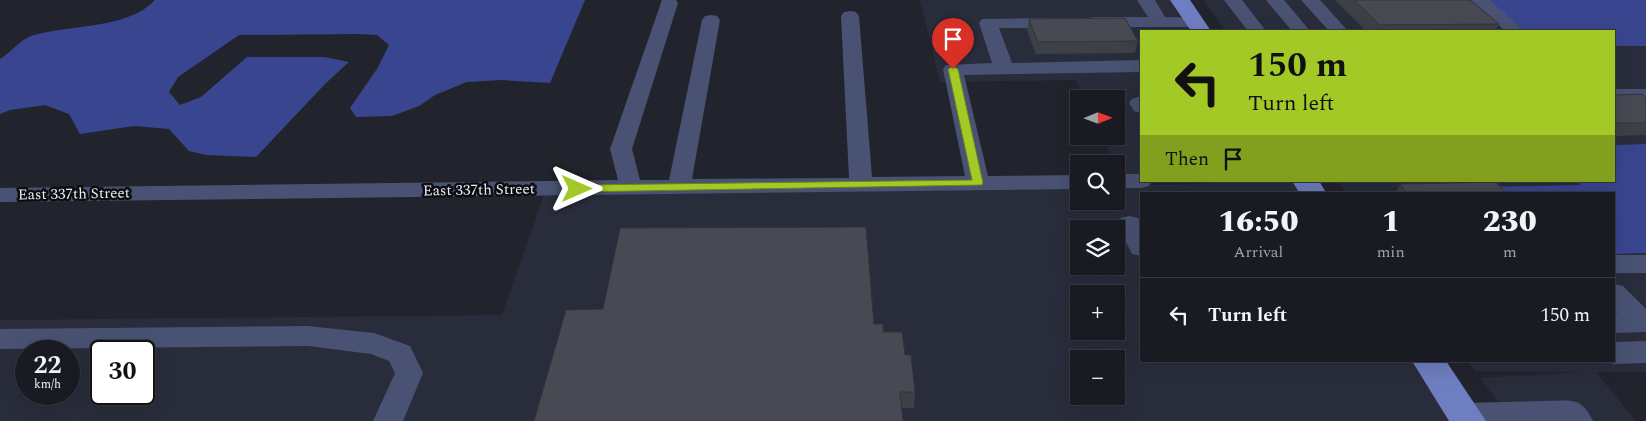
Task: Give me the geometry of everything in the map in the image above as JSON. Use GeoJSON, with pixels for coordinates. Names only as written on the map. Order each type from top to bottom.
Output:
{"type":"FeatureCollection","features":[{"type":"Feature","properties":{"kind":"main road"},"geometry":{"type":"LineString","coordinates":[[1429,362],[1466,418]]}},
{"type":"Feature","properties":{"kind":"street"},"geometry":{"type":"LineString","coordinates":[[1233,0],[1257,30]]}},
{"type":"Feature","properties":{"kind":"street"},"geometry":{"type":"LineString","coordinates":[[1275,0],[1300,30]]}},
{"type":"Feature","properties":{"kind":"street"},"geometry":{"type":"LineString","coordinates":[[1310,0],[1338,30]]}},
{"type":"Feature","properties":{"kind":"street"},"geometry":{"type":"LineString","coordinates":[[1480,0],[1514,30]]}},
{"type":"Feature","properties":{"kind":"street"},"geometry":{"type":"LineString","coordinates":[[631,188],[621,149],[669,3]]}},
{"type":"Feature","properties":{"kind":"street"},"geometry":{"type":"LineString","coordinates":[[1140,66],[1004,69],[988,23],[1191,15]]}},
{"type":"Feature","properties":{"kind":"street"},"geometry":{"type":"LineString","coordinates":[[850,16],[861,185]]}},
{"type":"Feature","properties":{"kind":"street"},"geometry":{"type":"LineString","coordinates":[[679,188],[711,20]]}},
{"type":"Feature","properties":{"kind":"street"},"geometry":{"type":"LineString","coordinates":[[1615,95],[1646,95]]}},
{"type":"Feature","properties":{"kind":"street"},"geometry":{"type":"LineString","coordinates":[[1125,181],[1140,181]]}},
{"type":"Feature","properties":{"kind":"street","name":"East 337th Street"},"geometry":{"type":"LineString","coordinates":[[0,195],[1070,182]]}},
{"type":"Feature","properties":{"kind":"street"},"geometry":{"type":"LineString","coordinates":[[1129,224],[1140,246]]}},
{"type":"Feature","properties":{"kind":"street"},"geometry":{"type":"LineString","coordinates":[[1615,264],[1646,264]]}},
{"type":"Feature","properties":{"kind":"street"},"geometry":{"type":"LineString","coordinates":[[1615,294],[1636,325]]}},
{"type":"Feature","properties":{"kind":"street"},"geometry":{"type":"LineString","coordinates":[[0,339],[308,336],[374,344],[400,354],[409,373],[388,421]]}},
{"type":"Feature","properties":{"kind":"street"},"geometry":{"type":"LineString","coordinates":[[1615,353],[1646,352]]}},
{"type":"Feature","properties":{"kind":"street"},"geometry":{"type":"LineString","coordinates":[[1466,418],[1548,417],[1572,413],[1578,421]]}},
{"type":"Feature","properties":{"kind":"lane"},"geometry":{"type":"LineString","coordinates":[[978,183],[953,69],[1004,69]]}},
{"type":"Feature","properties":{"kind":"shaded area"},"geometry":{"type":"Polygon","coordinates":[[[155,0],[585,0],[550,83],[501,80],[467,82],[435,95],[419,106],[392,116],[356,117],[350,108],[377,69],[389,45],[377,35],[239,35],[178,77],[169,92],[180,105],[201,97],[247,57],[324,57],[349,62],[326,83],[256,157],[206,155],[189,151],[169,129],[134,126],[80,134],[69,114],[45,105],[10,110],[0,114],[0,59],[23,40],[46,32],[97,25],[129,17],[143,10],[155,0]]]}},
{"type":"Feature","properties":{"kind":"shaded area"},"geometry":{"type":"Polygon","coordinates":[[[920,0],[1176,0],[1196,30],[1140,30],[1140,177],[1125,177],[1125,155],[1111,155],[1106,145],[1125,145],[1125,90],[1081,90],[1076,80],[940,82],[920,0]]]}},
{"type":"Feature","properties":{"kind":"shaded area"},"geometry":{"type":"Polygon","coordinates":[[[1203,0],[1486,0],[1523,30],[1225,30],[1203,0]]]}},
{"type":"Feature","properties":{"kind":"shaded area"},"geometry":{"type":"Polygon","coordinates":[[[1486,0],[1646,0],[1646,46],[1615,46],[1615,30],[1523,30],[1486,0]]]}},
{"type":"Feature","properties":{"kind":"shaded area"},"geometry":{"type":"Polygon","coordinates":[[[1615,46],[1646,46],[1646,144],[1615,145],[1615,46]]]}},
{"type":"Feature","properties":{"kind":"shaded area"},"geometry":{"type":"Polygon","coordinates":[[[1646,144],[1646,253],[1615,254],[1615,192],[1488,192],[1483,187],[1580,185],[1578,182],[1615,182],[1615,145],[1646,144]]]}},
{"type":"Feature","properties":{"kind":"shaded area"},"geometry":{"type":"Polygon","coordinates":[[[1301,182],[1307,192],[1140,192],[1140,362],[1420,362],[1460,421],[0,421],[0,320],[502,315],[545,192],[1070,186],[1070,210],[1125,210],[1125,186],[1301,182]]]}},
{"type":"Feature","properties":{"kind":"shaded area"},"geometry":{"type":"Polygon","coordinates":[[[1339,182],[1578,182],[1581,185],[1510,192],[1346,192],[1339,182]]]}},
{"type":"Feature","properties":{"kind":"shaded area"},"geometry":{"type":"Polygon","coordinates":[[[1646,253],[1646,372],[1596,372],[1636,421],[1512,421],[1480,378],[1583,372],[1475,371],[1469,362],[1615,362],[1615,254],[1646,253]]]}},
{"type":"Feature","properties":{"kind":"building"},"geometry":{"type":"Polygon","coordinates":[[[1354,0],[1470,0],[1499,24],[1380,25],[1354,0]]]}},
{"type":"Feature","properties":{"kind":"building"},"geometry":{"type":"Polygon","coordinates":[[[1125,18],[1138,41],[1038,42],[1029,19],[1125,18]]]}},
{"type":"Feature","properties":{"kind":"building"},"geometry":{"type":"Polygon","coordinates":[[[1642,94],[1646,97],[1646,123],[1615,123],[1615,95],[1642,94]]]}},
{"type":"Feature","properties":{"kind":"building"},"geometry":{"type":"Polygon","coordinates":[[[1496,182],[1505,192],[1406,192],[1400,184],[1496,182]]]}},
{"type":"Feature","properties":{"kind":"building"},"geometry":{"type":"Polygon","coordinates":[[[866,227],[874,324],[883,324],[883,332],[902,332],[905,355],[911,355],[915,392],[900,392],[903,421],[534,421],[566,310],[603,309],[620,228],[866,227]]]}},
{"type":"Feature","properties":{"kind":"route"},"geometry":{"type":"LineString","coordinates":[[577,189],[978,183],[953,69]]}}]}
